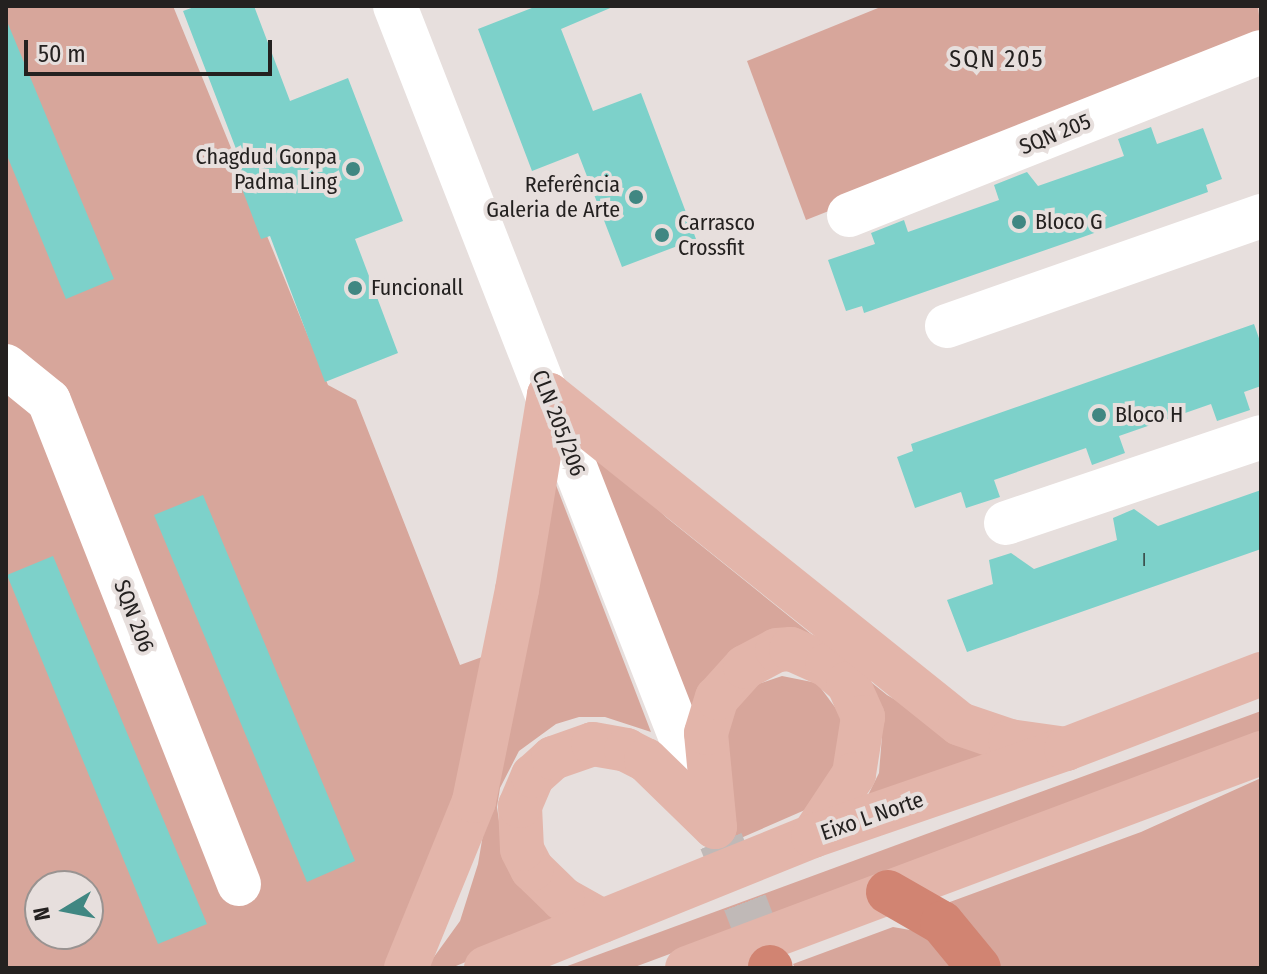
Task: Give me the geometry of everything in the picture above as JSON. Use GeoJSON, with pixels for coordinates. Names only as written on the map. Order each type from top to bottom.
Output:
{"type":"FeatureCollection","features":[{"type":"Feature","properties":{"kind":"highway"},"geometry":{"type":"LineString","coordinates":[[888,892],[942,923],[979,968]]}},
{"type":"Feature","properties":{"kind":"main road"},"geometry":{"type":"LineString","coordinates":[[406,968],[474,801],[517,590],[549,395],[960,724],[1010,741],[1066,749]]}},
{"type":"Feature","properties":{"kind":"main road"},"geometry":{"type":"LineString","coordinates":[[718,834],[706,733],[717,698],[745,667],[777,650],[791,649],[827,665],[848,683],[863,717],[854,774],[813,836]]}},
{"type":"Feature","properties":{"kind":"main road","name":"Eixo L Norte"},"geometry":{"type":"LineString","coordinates":[[486,968],[813,836],[1066,749],[1261,674]]}},
{"type":"Feature","properties":{"kind":"main road"},"geometry":{"type":"LineString","coordinates":[[602,921],[563,899],[532,869],[522,849],[520,806],[533,776],[553,758],[593,744],[626,750],[646,760],[718,834]]}},
{"type":"Feature","properties":{"kind":"main road"},"geometry":{"type":"LineString","coordinates":[[687,968],[1261,753]]}},
{"type":"Feature","properties":{"kind":"street","name":"CLN 205/206"},"geometry":{"type":"LineString","coordinates":[[395,6],[718,834]]}},
{"type":"Feature","properties":{"kind":"street","name":"SQN 205"},"geometry":{"type":"LineString","coordinates":[[849,215],[1261,52]]}},
{"type":"Feature","properties":{"kind":"street"},"geometry":{"type":"LineString","coordinates":[[947,326],[1261,216]]}},
{"type":"Feature","properties":{"kind":"street","name":"SQN 206"},"geometry":{"type":"LineString","coordinates":[[6,366],[49,401],[239,884]]}},
{"type":"Feature","properties":{"kind":"street"},"geometry":{"type":"LineString","coordinates":[[1006,523],[1261,437]]}},
{"type":"Feature","properties":{"kind":"shaded area"},"geometry":{"type":"Polygon","coordinates":[[[6,6],[173,6],[328,385],[356,400],[460,665],[482,657],[467,781],[396,968],[6,968],[6,6]]]}},
{"type":"Feature","properties":{"kind":"shaded area"},"geometry":{"type":"Polygon","coordinates":[[[883,6],[1258,6],[1261,34],[1212,59],[806,220],[747,61],[883,6]]]}},
{"type":"Feature","properties":{"kind":"shaded area"},"geometry":{"type":"Polygon","coordinates":[[[575,432],[667,518],[887,695],[1001,761],[859,813],[879,773],[882,736],[806,648],[687,721],[575,432]]]}},
{"type":"Feature","properties":{"kind":"shaded area"},"geometry":{"type":"Polygon","coordinates":[[[546,459],[651,732],[605,717],[579,717],[556,724],[519,751],[500,788],[497,807],[502,842],[577,917],[451,968],[426,968],[460,921],[478,864],[546,459]]]}},
{"type":"Feature","properties":{"kind":"shaded area"},"geometry":{"type":"Polygon","coordinates":[[[782,676],[817,683],[849,726],[821,803],[734,841],[716,736],[746,688],[782,676]]]}},
{"type":"Feature","properties":{"kind":"shaded area"},"geometry":{"type":"Polygon","coordinates":[[[1261,711],[1261,735],[632,968],[562,968],[1261,711]]]}},
{"type":"Feature","properties":{"kind":"shaded area"},"geometry":{"type":"Polygon","coordinates":[[[1261,778],[1261,968],[994,968],[939,906],[1141,832],[1261,778]]]}},
{"type":"Feature","properties":{"kind":"shaded area"},"geometry":{"type":"Polygon","coordinates":[[[893,927],[927,933],[964,968],[795,968],[793,964],[893,927]]]}},
{"type":"Feature","properties":{"kind":"building"},"geometry":{"type":"Polygon","coordinates":[[[197,6],[254,6],[290,101],[348,78],[403,221],[355,239],[398,353],[325,382],[270,236],[261,239],[230,157],[238,154],[183,11],[197,6]]]}},
{"type":"Feature","properties":{"kind":"building"},"geometry":{"type":"Polygon","coordinates":[[[537,6],[615,6],[561,29],[593,111],[641,93],[696,239],[622,267],[578,153],[532,171],[478,29],[537,6]]]}},
{"type":"Feature","properties":{"kind":"building"},"geometry":{"type":"Polygon","coordinates":[[[6,19],[114,279],[66,299],[6,153],[6,19]]]}},
{"type":"Feature","properties":{"kind":"building","name":"Bloco G"},"geometry":{"type":"Polygon","coordinates":[[[1151,127],[1157,144],[1203,128],[1222,179],[1206,185],[1208,192],[1083,237],[864,313],[862,306],[846,311],[828,260],[875,244],[871,233],[904,220],[908,232],[999,200],[994,185],[1027,172],[1038,186],[1124,156],[1118,139],[1151,127]]]}},
{"type":"Feature","properties":{"kind":"building","name":"Bloco H"},"geometry":{"type":"Polygon","coordinates":[[[1254,324],[1261,344],[1261,386],[1244,392],[1250,410],[1217,421],[1211,404],[1119,436],[1125,453],[1092,465],[1086,448],[994,480],[1000,497],[966,508],[961,492],[915,508],[897,457],[913,451],[911,444],[1254,324]]]}},
{"type":"Feature","properties":{"kind":"building"},"geometry":{"type":"Polygon","coordinates":[[[1261,490],[1261,549],[967,652],[947,600],[993,584],[989,560],[1011,553],[1034,569],[1117,540],[1113,518],[1134,509],[1158,526],[1261,490]]]}},
{"type":"Feature","properties":{"kind":"building"},"geometry":{"type":"Polygon","coordinates":[[[203,495],[355,861],[307,882],[154,515],[203,495]]]}},
{"type":"Feature","properties":{"kind":"building"},"geometry":{"type":"Polygon","coordinates":[[[53,556],[207,924],[158,944],[7,575],[53,556]]]}},
{"type":"Feature","properties":{"kind":"tunnel"},"geometry":{"type":"LineString","coordinates":[[721,841],[768,962]]}},
{"type":"Feature","properties":{"kind":"place","name":"Chagdud Gonpa Padma Ling"},"geometry":{"type":"Point","coordinates":[353,169]}},
{"type":"Feature","properties":{"kind":"place","name":"Referência Galeria de Arte"},"geometry":{"type":"Point","coordinates":[636,197]}},
{"type":"Feature","properties":{"kind":"place","name":"Bloco G"},"geometry":{"type":"Point","coordinates":[1019,222]}},
{"type":"Feature","properties":{"kind":"place","name":"Carrasco Crossfit"},"geometry":{"type":"Point","coordinates":[662,235]}},
{"type":"Feature","properties":{"kind":"place","name":"Funcionall"},"geometry":{"type":"Point","coordinates":[355,288]}},
{"type":"Feature","properties":{"kind":"place","name":"Bloco H"},"geometry":{"type":"Point","coordinates":[1099,415]}},
{"type":"Feature","properties":{"kind":"district","name":"SQN 205"},"geometry":{"type":"Point","coordinates":[997,60]}}]}
